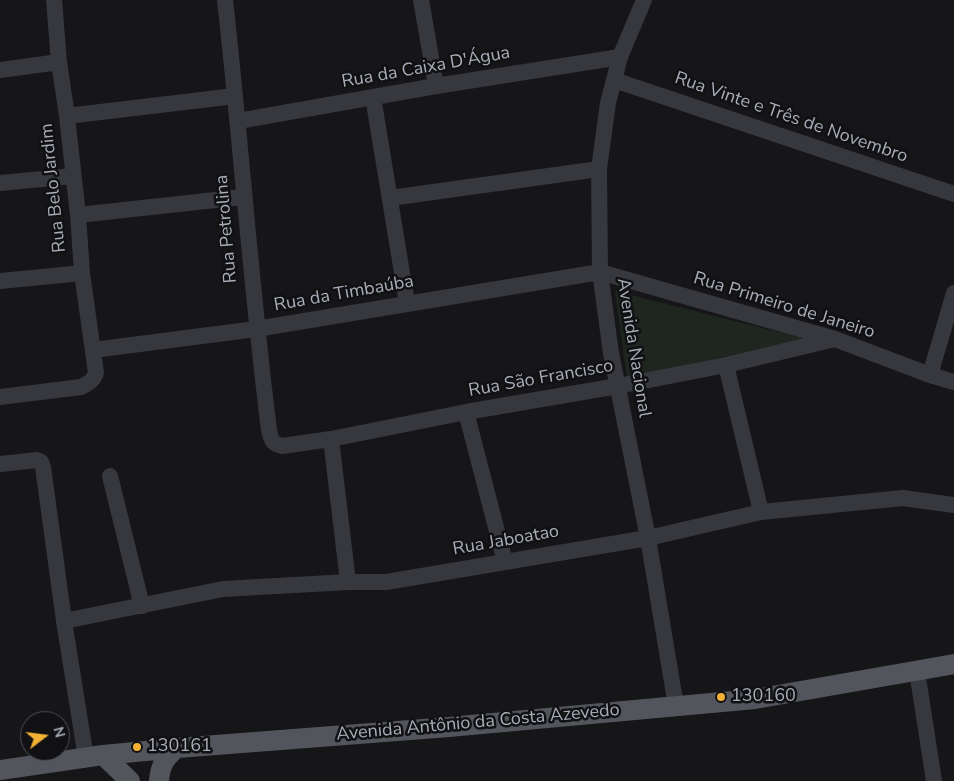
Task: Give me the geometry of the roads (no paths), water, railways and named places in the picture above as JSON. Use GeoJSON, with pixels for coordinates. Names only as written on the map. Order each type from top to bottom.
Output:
{"type":"FeatureCollection","features":[{"type":"Feature","properties":{"kind":"main road","name":"Avenida Antônio da Costa Azevedo"},"geometry":{"type":"LineString","coordinates":[[0,770],[95,756],[177,748],[449,727],[755,699],[954,664]]}},
{"type":"Feature","properties":{"kind":"main road"},"geometry":{"type":"LineString","coordinates":[[159,781],[164,761],[177,748]]}},
{"type":"Feature","properties":{"kind":"main road"},"geometry":{"type":"LineString","coordinates":[[95,756],[130,781]]}},
{"type":"Feature","properties":{"kind":"street","name":"Rua Petrolina"},"geometry":{"type":"LineString","coordinates":[[225,0],[236,96],[243,197],[256,329],[271,440],[275,445],[282,446]]}},
{"type":"Feature","properties":{"kind":"street"},"geometry":{"type":"LineString","coordinates":[[421,0],[436,86]]}},
{"type":"Feature","properties":{"kind":"street"},"geometry":{"type":"LineString","coordinates":[[631,0],[636,21]]}},
{"type":"Feature","properties":{"kind":"street","name":"Avenida Nacional"},"geometry":{"type":"LineString","coordinates":[[644,0],[620,57],[608,103],[599,169],[600,272],[610,344],[648,538],[676,706]]}},
{"type":"Feature","properties":{"kind":"street","name":"Rua Belo Jardim"},"geometry":{"type":"LineString","coordinates":[[0,397],[81,387],[89,384],[94,379],[96,372],[82,273],[78,215],[59,62],[59,1]]}},
{"type":"Feature","properties":{"kind":"street","name":"Rua da Caixa D'Água"},"geometry":{"type":"LineString","coordinates":[[238,121],[436,86],[620,57]]}},
{"type":"Feature","properties":{"kind":"street"},"geometry":{"type":"LineString","coordinates":[[0,70],[59,62]]}},
{"type":"Feature","properties":{"kind":"street","name":"Rua Vinte e Três de Novembro"},"geometry":{"type":"LineString","coordinates":[[614,80],[954,194]]}},
{"type":"Feature","properties":{"kind":"street"},"geometry":{"type":"LineString","coordinates":[[67,116],[236,96]]}},
{"type":"Feature","properties":{"kind":"street"},"geometry":{"type":"LineString","coordinates":[[373,97],[407,303]]}},
{"type":"Feature","properties":{"kind":"street"},"geometry":{"type":"LineString","coordinates":[[390,198],[599,169]]}},
{"type":"Feature","properties":{"kind":"street"},"geometry":{"type":"LineString","coordinates":[[0,183],[73,176]]}},
{"type":"Feature","properties":{"kind":"street"},"geometry":{"type":"LineString","coordinates":[[78,215],[243,197]]}},
{"type":"Feature","properties":{"kind":"street","name":"Rua da Timbaúba"},"geometry":{"type":"LineString","coordinates":[[93,350],[256,329],[600,272]]}},
{"type":"Feature","properties":{"kind":"street","name":"Rua Primeiro de Janeiro"},"geometry":{"type":"LineString","coordinates":[[600,272],[835,339],[930,375],[954,382]]}},
{"type":"Feature","properties":{"kind":"street"},"geometry":{"type":"LineString","coordinates":[[0,281],[82,273]]}},
{"type":"Feature","properties":{"kind":"street"},"geometry":{"type":"LineString","coordinates":[[930,375],[954,293]]}},
{"type":"Feature","properties":{"kind":"street","name":"Rua São Francisco"},"geometry":{"type":"LineString","coordinates":[[282,446],[331,440],[466,412],[618,386],[726,365],[835,339]]}},
{"type":"Feature","properties":{"kind":"street"},"geometry":{"type":"LineString","coordinates":[[726,365],[761,512]]}},
{"type":"Feature","properties":{"kind":"street"},"geometry":{"type":"LineString","coordinates":[[466,412],[505,562]]}},
{"type":"Feature","properties":{"kind":"street"},"geometry":{"type":"LineString","coordinates":[[331,440],[348,582]]}},
{"type":"Feature","properties":{"kind":"street"},"geometry":{"type":"LineString","coordinates":[[0,464],[37,460],[41,462],[64,621],[95,756]]}},
{"type":"Feature","properties":{"kind":"street"},"geometry":{"type":"LineString","coordinates":[[110,476],[142,606]]}},
{"type":"Feature","properties":{"kind":"street","name":"Rua Jaboatao"},"geometry":{"type":"LineString","coordinates":[[64,621],[223,589],[348,582],[386,582],[648,538],[761,512],[903,498],[954,505]]}},
{"type":"Feature","properties":{"kind":"street"},"geometry":{"type":"LineString","coordinates":[[917,671],[934,781]]}},
{"type":"Feature","properties":{"kind":"place","name":"130160"},"geometry":{"type":"Point","coordinates":[721,697]}},
{"type":"Feature","properties":{"kind":"place","name":"130161"},"geometry":{"type":"Point","coordinates":[137,747]}}]}
